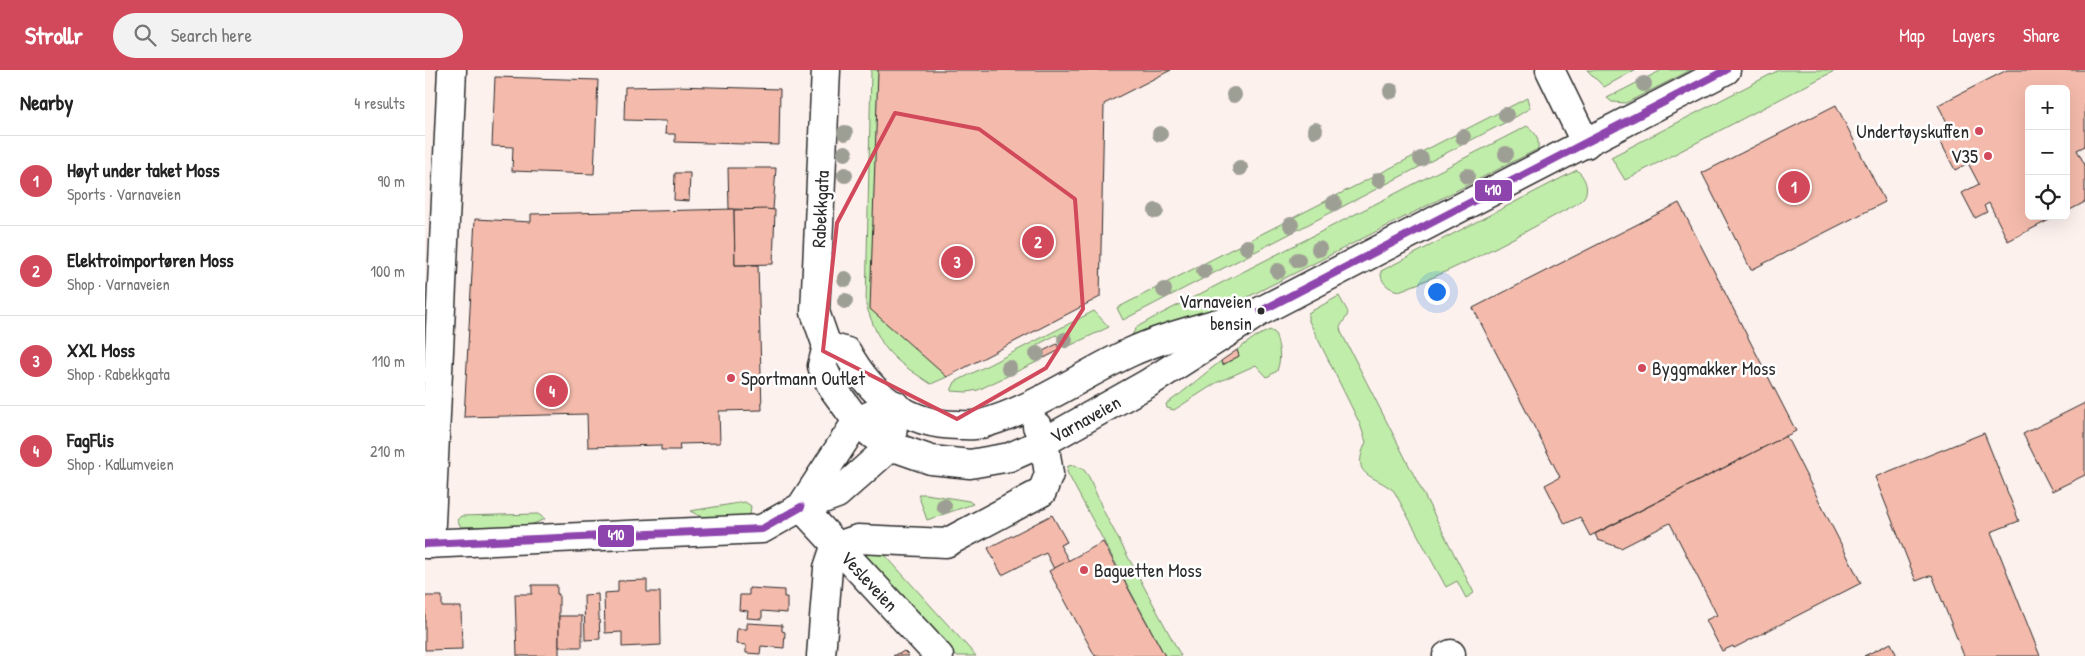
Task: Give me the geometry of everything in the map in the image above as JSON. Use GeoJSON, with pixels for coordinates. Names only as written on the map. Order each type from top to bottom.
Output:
{"type":"FeatureCollection","features":[{"type":"Feature","properties":{"kind":"street"},"geometry":{"type":"LineString","coordinates":[[452,70],[428,544],[762,529],[801,508],[837,494],[891,446],[895,405],[857,421],[801,508]]}},
{"type":"Feature","properties":{"kind":"street","name":"Rabekkgata"},"geometry":{"type":"LineString","coordinates":[[826,70],[815,312],[827,346]]}},
{"type":"Feature","properties":{"kind":"street"},"geometry":{"type":"LineString","coordinates":[[1551,70],[1586,144]]}},
{"type":"Feature","properties":{"kind":"street","name":"Varnaveien"},"geometry":{"type":"LineString","coordinates":[[1261,311],[1181,334],[1132,352],[1027,406],[979,425],[936,425],[909,416],[875,391],[858,370],[847,352],[827,346],[822,366],[833,387],[857,421],[873,435],[891,446],[931,460],[970,464],[1010,457],[1044,442],[1147,384],[1261,311],[1726,70]]}},
{"type":"Feature","properties":{"kind":"street"},"geometry":{"type":"LineString","coordinates":[[821,656],[828,568],[835,547],[858,539],[946,543],[1042,492],[1049,474],[1044,442],[1027,406]]}},
{"type":"Feature","properties":{"kind":"street","name":"Vesleveien"},"geometry":{"type":"LineString","coordinates":[[801,508],[835,547],[857,565],[939,656]]}},
{"type":"Feature","properties":{"kind":"highlighted area"},"geometry":{"type":"Polygon","coordinates":[[[895,113],[979,129],[1075,199],[1083,309],[1046,368],[957,419],[823,351],[837,223],[895,113]]]}},
{"type":"Feature","properties":{"kind":"green space"},"geometry":{"type":"Polygon","coordinates":[[[871,70],[878,70],[947,377],[931,384],[906,367],[889,352],[877,333],[866,305],[871,70]]]}},
{"type":"Feature","properties":{"kind":"green space"},"geometry":{"type":"Polygon","coordinates":[[[1587,70],[1635,70],[1604,87],[1587,70]]]}},
{"type":"Feature","properties":{"kind":"green space"},"geometry":{"type":"Polygon","coordinates":[[[1662,70],[1691,70],[1626,103],[1612,102],[1607,98],[1662,70]]]}},
{"type":"Feature","properties":{"kind":"green space"},"geometry":{"type":"Polygon","coordinates":[[[1779,70],[1836,70],[1625,180],[1611,157],[1779,70]]]}},
{"type":"Feature","properties":{"kind":"green space"},"geometry":{"type":"Polygon","coordinates":[[[1527,98],[1530,108],[1514,118],[1123,320],[1117,308],[1527,98]]]}},
{"type":"Feature","properties":{"kind":"green space"},"geometry":{"type":"Polygon","coordinates":[[[1527,126],[1536,136],[1538,149],[1240,301],[1212,313],[1130,338],[1137,327],[1153,318],[1527,126]]]}},
{"type":"Feature","properties":{"kind":"green space"},"geometry":{"type":"Polygon","coordinates":[[[1577,170],[1584,179],[1586,194],[1572,207],[1480,256],[1399,291],[1391,289],[1383,282],[1381,271],[1577,170]]]}},
{"type":"Feature","properties":{"kind":"green space"},"geometry":{"type":"Polygon","coordinates":[[[1339,296],[1348,313],[1340,327],[1341,332],[1474,593],[1466,598],[1457,581],[1446,587],[1394,491],[1362,469],[1362,454],[1366,442],[1360,424],[1308,319],[1308,313],[1339,296]]]}},
{"type":"Feature","properties":{"kind":"green space"},"geometry":{"type":"Polygon","coordinates":[[[1094,311],[1109,327],[1065,348],[1062,340],[1056,335],[1037,345],[1043,359],[978,390],[967,392],[951,391],[955,382],[1094,311]]]}},
{"type":"Feature","properties":{"kind":"green space"},"geometry":{"type":"Polygon","coordinates":[[[1270,330],[1275,333],[1279,347],[1280,356],[1277,371],[1267,377],[1256,365],[1216,383],[1174,410],[1167,408],[1166,404],[1221,361],[1223,365],[1239,356],[1237,350],[1255,337],[1270,330]]]}},
{"type":"Feature","properties":{"kind":"green space"},"geometry":{"type":"Polygon","coordinates":[[[1075,465],[1084,470],[1089,477],[1104,512],[1181,656],[1165,656],[1067,472],[1068,466],[1075,465]]]}},
{"type":"Feature","properties":{"kind":"green space"},"geometry":{"type":"Polygon","coordinates":[[[918,494],[969,501],[973,504],[927,520],[918,494]]]}},
{"type":"Feature","properties":{"kind":"green space"},"geometry":{"type":"Polygon","coordinates":[[[745,502],[751,506],[750,515],[733,519],[705,518],[690,511],[745,502]]]}},
{"type":"Feature","properties":{"kind":"green space"},"geometry":{"type":"Polygon","coordinates":[[[538,514],[545,519],[528,526],[461,527],[457,520],[461,516],[538,514]]]}},
{"type":"Feature","properties":{"kind":"green space"},"geometry":{"type":"Polygon","coordinates":[[[868,549],[886,556],[976,656],[950,656],[859,559],[862,553],[868,549]]]}},
{"type":"Feature","properties":{"kind":"building"},"geometry":{"type":"Polygon","coordinates":[[[878,70],[1171,70],[1104,104],[1100,297],[947,377],[870,309],[878,70]]]}},
{"type":"Feature","properties":{"kind":"building","name":"V35"},"geometry":{"type":"Polygon","coordinates":[[[2007,70],[2085,70],[2085,146],[2077,150],[2085,165],[2085,202],[2070,210],[2070,85],[2025,85],[2025,220],[2049,220],[2008,241],[1989,203],[1984,206],[1987,212],[1975,218],[1962,193],[1979,184],[1968,163],[1955,170],[1936,133],[1949,126],[1938,105],[2007,70]]]}},
{"type":"Feature","properties":{"kind":"building"},"geometry":{"type":"Polygon","coordinates":[[[495,77],[598,80],[594,174],[512,171],[513,147],[492,146],[495,77]]]}},
{"type":"Feature","properties":{"kind":"building"},"geometry":{"type":"Polygon","coordinates":[[[676,86],[780,89],[779,145],[675,142],[675,134],[665,134],[666,121],[624,120],[625,87],[676,86]]]}},
{"type":"Feature","properties":{"kind":"building"},"geometry":{"type":"Polygon","coordinates":[[[1836,105],[1885,202],[1751,270],[1702,173],[1836,105]]]}},
{"type":"Feature","properties":{"kind":"building"},"geometry":{"type":"Polygon","coordinates":[[[728,168],[776,168],[773,210],[729,209],[728,168]]]}},
{"type":"Feature","properties":{"kind":"building"},"geometry":{"type":"Polygon","coordinates":[[[675,173],[690,173],[689,201],[674,200],[675,173]]]}},
{"type":"Feature","properties":{"kind":"building"},"geometry":{"type":"Polygon","coordinates":[[[1679,203],[1796,431],[1590,536],[1580,517],[1565,524],[1545,485],[1560,477],[1473,308],[1679,203]]]}},
{"type":"Feature","properties":{"kind":"building"},"geometry":{"type":"Polygon","coordinates":[[[734,209],[735,265],[758,265],[762,410],[719,411],[720,443],[679,444],[680,450],[661,450],[661,445],[588,447],[587,414],[464,417],[475,219],[531,222],[531,214],[734,209]]]}},
{"type":"Feature","properties":{"kind":"building"},"geometry":{"type":"Polygon","coordinates":[[[734,210],[775,210],[773,264],[735,265],[734,210]]]}},
{"type":"Feature","properties":{"kind":"building"},"geometry":{"type":"Polygon","coordinates":[[[1057,344],[1060,350],[1044,358],[1041,352],[1057,344]]]}},
{"type":"Feature","properties":{"kind":"building"},"geometry":{"type":"Polygon","coordinates":[[[1237,350],[1239,356],[1222,365],[1221,361],[1237,350]]]}},
{"type":"Feature","properties":{"kind":"building"},"geometry":{"type":"Polygon","coordinates":[[[2085,403],[2085,475],[2052,491],[2023,434],[2085,403]]]}},
{"type":"Feature","properties":{"kind":"building"},"geometry":{"type":"Polygon","coordinates":[[[1984,433],[2019,521],[1991,532],[2040,656],[1964,656],[1932,575],[1916,581],[1875,477],[1984,433]]]}},
{"type":"Feature","properties":{"kind":"building"},"geometry":{"type":"Polygon","coordinates":[[[1786,436],[1861,583],[1734,648],[1733,646],[1722,651],[1706,620],[1717,615],[1670,523],[1621,548],[1598,540],[1595,534],[1786,436]]]}},
{"type":"Feature","properties":{"kind":"building"},"geometry":{"type":"Polygon","coordinates":[[[1052,515],[1067,542],[1060,545],[1069,561],[1054,569],[1046,553],[1002,575],[988,548],[1052,515]]]}},
{"type":"Feature","properties":{"kind":"building"},"geometry":{"type":"Polygon","coordinates":[[[1103,542],[1165,656],[1095,656],[1049,571],[1103,542]]]}},
{"type":"Feature","properties":{"kind":"building"},"geometry":{"type":"Polygon","coordinates":[[[647,580],[647,592],[660,592],[661,645],[622,647],[622,632],[605,633],[604,593],[618,592],[618,581],[647,580]]]}},
{"type":"Feature","properties":{"kind":"building"},"geometry":{"type":"Polygon","coordinates":[[[532,585],[557,585],[557,594],[559,594],[559,656],[517,656],[515,594],[532,594],[532,585]]]}},
{"type":"Feature","properties":{"kind":"building"},"geometry":{"type":"Polygon","coordinates":[[[749,588],[784,590],[784,597],[787,597],[787,613],[762,611],[762,619],[747,618],[748,611],[739,610],[740,595],[749,595],[749,588]]]}},
{"type":"Feature","properties":{"kind":"building"},"geometry":{"type":"Polygon","coordinates":[[[598,594],[600,639],[585,640],[584,595],[598,594]]]}},
{"type":"Feature","properties":{"kind":"building"},"geometry":{"type":"Polygon","coordinates":[[[425,596],[442,596],[442,607],[461,607],[462,649],[425,650],[425,596]]]}},
{"type":"Feature","properties":{"kind":"building"},"geometry":{"type":"Polygon","coordinates":[[[559,616],[582,616],[582,647],[559,647],[559,616]]]}},
{"type":"Feature","properties":{"kind":"building"},"geometry":{"type":"Polygon","coordinates":[[[747,623],[782,625],[782,631],[785,632],[784,648],[761,646],[760,654],[746,653],[746,645],[736,644],[737,629],[747,629],[747,623]]]}},
{"type":"Feature","properties":{"kind":"building"},"geometry":{"type":"Polygon","coordinates":[[[1891,643],[1897,656],[1864,656],[1891,643]]]}},
{"type":"Feature","properties":{"kind":"building"},"geometry":{"type":"Polygon","coordinates":[[[904,651],[909,656],[893,656],[899,654],[904,651]]]}},
{"type":"Feature","properties":{"kind":"transit line","name":"410"},"geometry":{"type":"LineString","coordinates":[[1261,311],[1726,70]]}},
{"type":"Feature","properties":{"kind":"transit line","name":"410"},"geometry":{"type":"LineString","coordinates":[[425,544],[762,529],[801,507]]}},
{"type":"Feature","properties":{"kind":"place","name":"Undertøyskuffen"},"geometry":{"type":"Point","coordinates":[1979,131]}},
{"type":"Feature","properties":{"kind":"place","name":"V35"},"geometry":{"type":"Point","coordinates":[1988,156]}},
{"type":"Feature","properties":{"kind":"place","name":"Høyt under taket Moss"},"geometry":{"type":"Point","coordinates":[1794,187]}},
{"type":"Feature","properties":{"kind":"place","name":"Elektroimportøren Moss"},"geometry":{"type":"Point","coordinates":[1038,242]}},
{"type":"Feature","properties":{"kind":"place","name":"XXL Moss"},"geometry":{"type":"Point","coordinates":[957,262]}},
{"type":"Feature","properties":{"kind":"place","name":"Varnaveien bensin"},"geometry":{"type":"Point","coordinates":[1261,311]}},
{"type":"Feature","properties":{"kind":"place","name":"Byggmakker Moss"},"geometry":{"type":"Point","coordinates":[1642,368]}},
{"type":"Feature","properties":{"kind":"place","name":"Sportmann Outlet"},"geometry":{"type":"Point","coordinates":[731,378]}},
{"type":"Feature","properties":{"kind":"place","name":"FagFlis"},"geometry":{"type":"Point","coordinates":[552,391]}},
{"type":"Feature","properties":{"kind":"place","name":"Baguetten Moss"},"geometry":{"type":"Point","coordinates":[1084,570]}}]}
